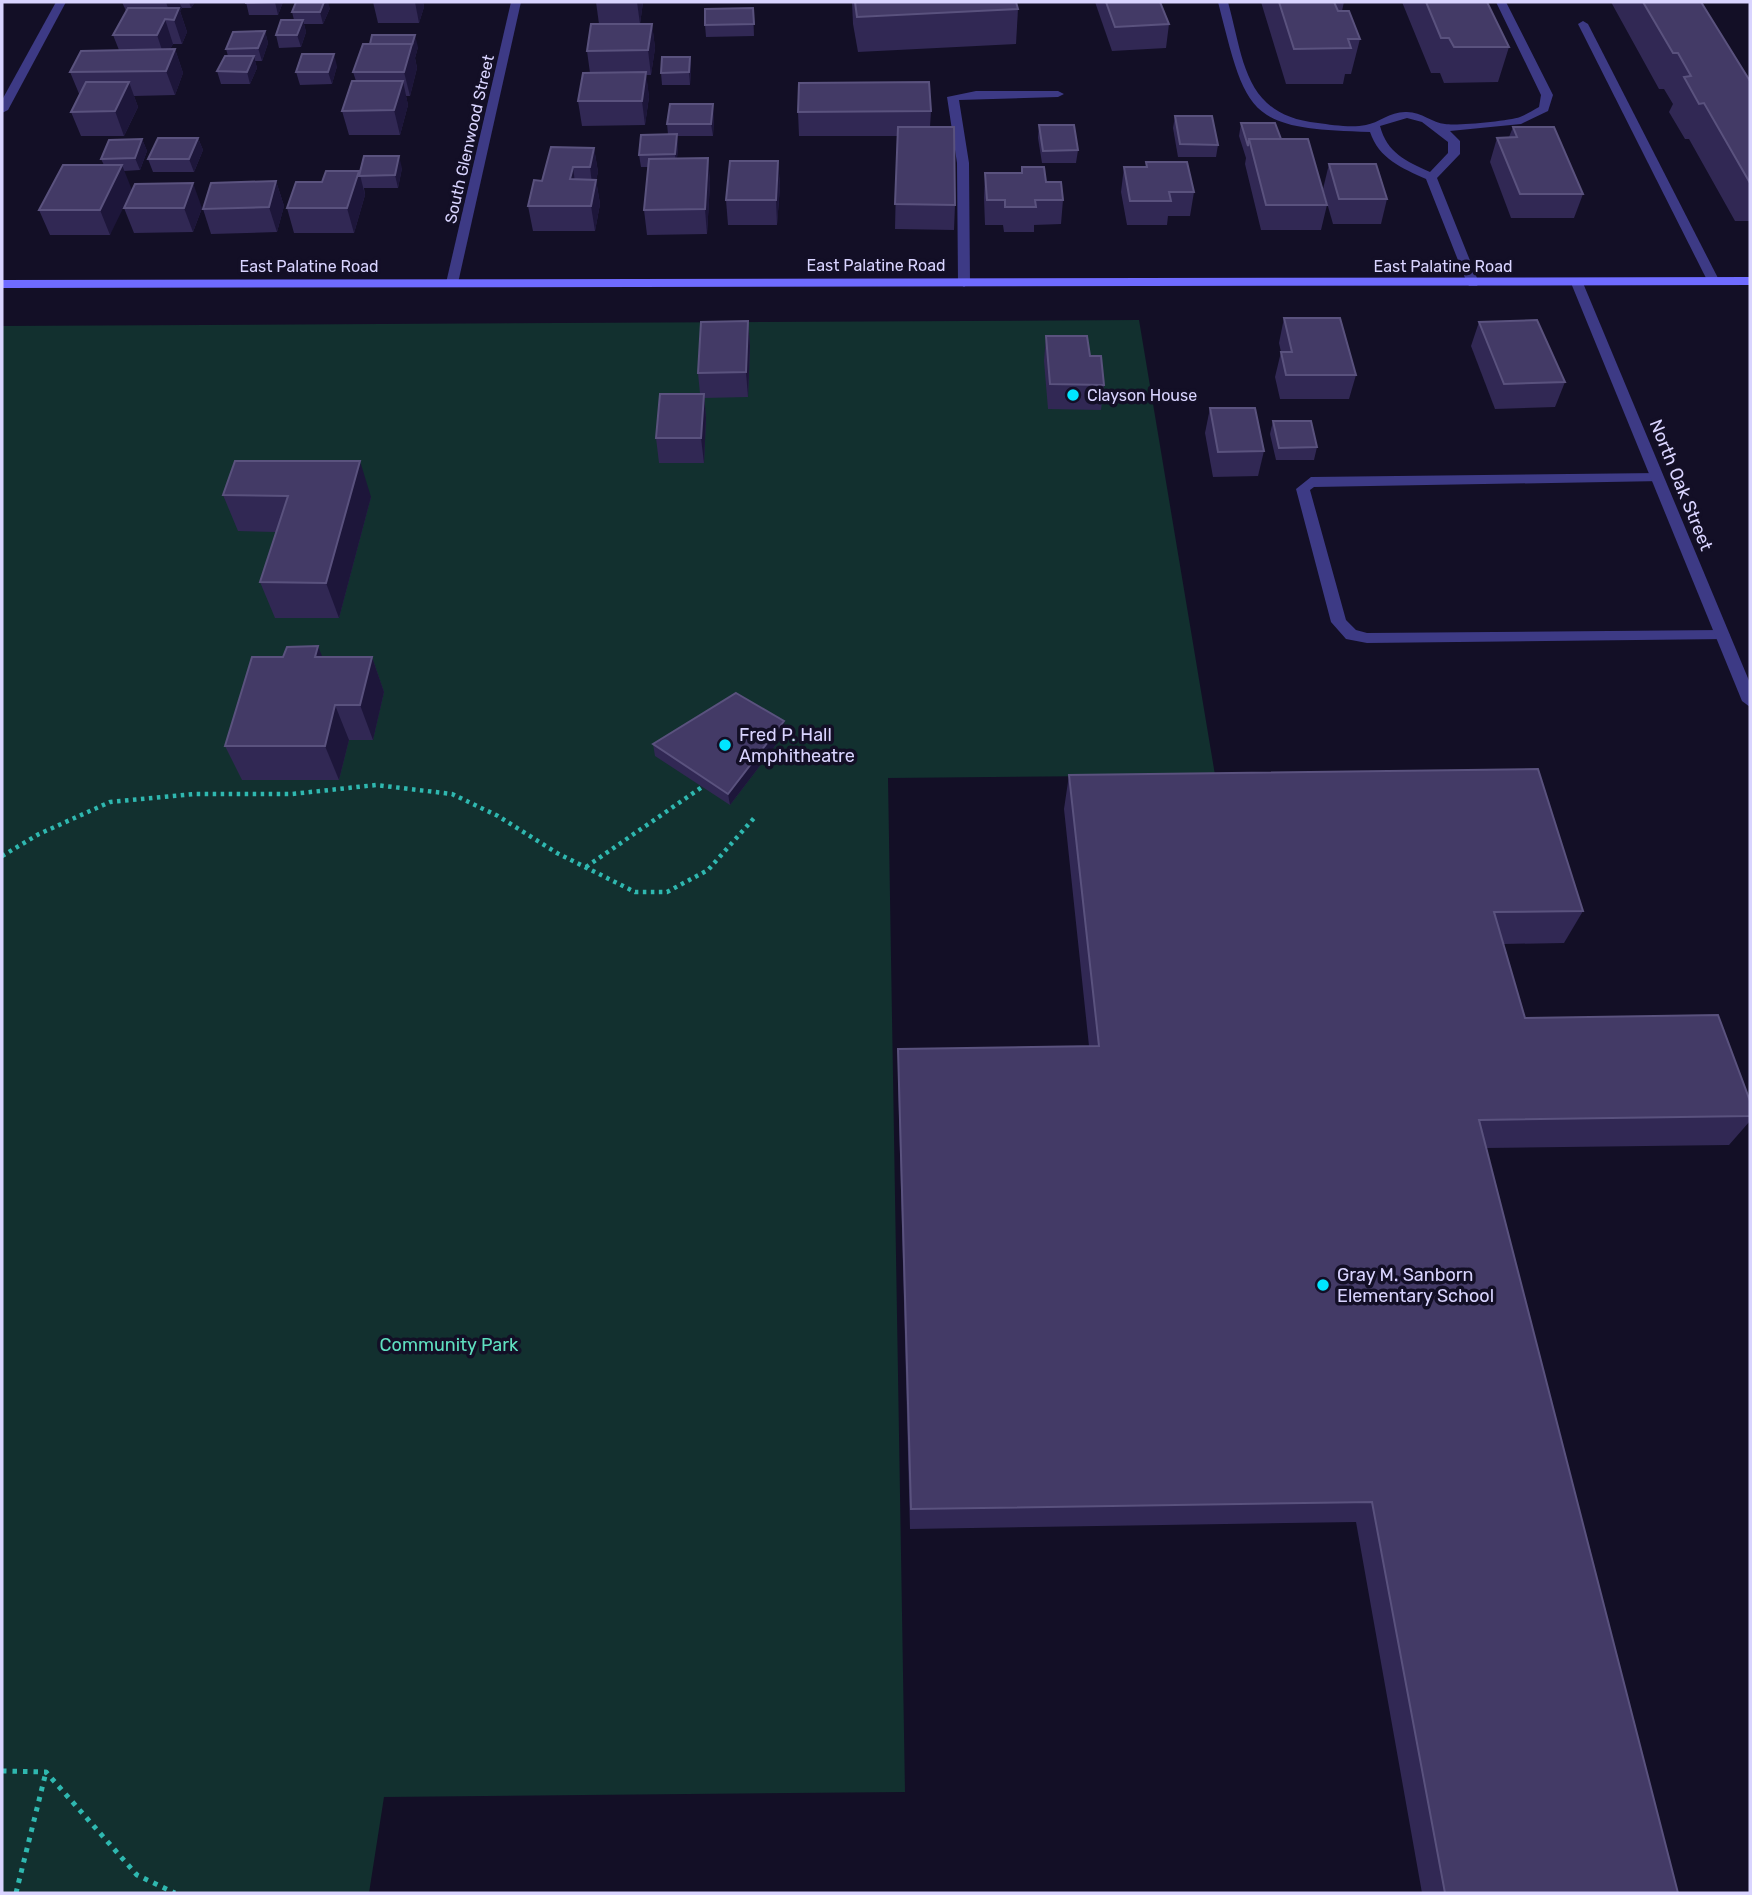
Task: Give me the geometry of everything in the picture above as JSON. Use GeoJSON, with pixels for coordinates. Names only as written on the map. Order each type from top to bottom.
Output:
{"type":"FeatureCollection","features":[{"type":"Feature","properties":{"kind":"main road","name":"East Palatine Road"},"geometry":{"type":"LineString","coordinates":[[2,284],[1750,281]]}},
{"type":"Feature","properties":{"kind":"street"},"geometry":{"type":"LineString","coordinates":[[2,110],[61,2]]}},
{"type":"Feature","properties":{"kind":"street","name":"South Glenwood Street"},"geometry":{"type":"LineString","coordinates":[[452,283],[516,2]]}},
{"type":"Feature","properties":{"kind":"street"},"geometry":{"type":"LineString","coordinates":[[1223,2],[1249,93],[1260,106],[1276,117],[1305,126],[1375,129]]}},
{"type":"Feature","properties":{"kind":"street"},"geometry":{"type":"LineString","coordinates":[[1442,128],[1521,121],[1544,109],[1547,95],[1501,2]]}},
{"type":"Feature","properties":{"kind":"street"},"geometry":{"type":"LineString","coordinates":[[1583,24],[1714,282]]}},
{"type":"Feature","properties":{"kind":"street"},"geometry":{"type":"LineString","coordinates":[[964,283],[963,163],[953,97],[976,94],[1058,94]]}},
{"type":"Feature","properties":{"kind":"street"},"geometry":{"type":"LineString","coordinates":[[1431,177],[1454,154],[1454,141],[1438,123],[1417,116],[1391,114],[1374,125],[1377,141],[1392,158],[1431,177],[1473,283]]}},
{"type":"Feature","properties":{"kind":"street","name":"North Oak Street"},"geometry":{"type":"LineString","coordinates":[[1577,283],[1722,635],[1747,685],[1750,701]]}},
{"type":"Feature","properties":{"kind":"street"},"geometry":{"type":"LineString","coordinates":[[1658,478],[1311,482],[1303,489],[1339,622],[1351,635],[1381,638],[1722,635]]}},
{"type":"Feature","properties":{"kind":"path"},"geometry":{"type":"LineString","coordinates":[[2,856],[39,834],[110,802],[194,794],[292,794],[376,785],[452,794],[635,892],[667,892],[708,870],[755,817]]}},
{"type":"Feature","properties":{"kind":"path"},"geometry":{"type":"LineString","coordinates":[[585,867],[702,787]]}},
{"type":"Feature","properties":{"kind":"path"},"geometry":{"type":"LineString","coordinates":[[2,1771],[46,1772],[137,1875],[175,1893]]}},
{"type":"Feature","properties":{"kind":"path"},"geometry":{"type":"LineString","coordinates":[[16,1893],[46,1772]]}},
{"type":"Feature","properties":{"kind":"green space","name":"Community Park"},"geometry":{"type":"Polygon","coordinates":[[[1139,320],[1215,775],[888,778],[905,1792],[384,1797],[369,1893],[2,1893],[2,326],[1139,320]]]}},
{"type":"Feature","properties":{"kind":"building"},"geometry":{"type":"Polygon","coordinates":[[[296,2],[324,2],[320,12],[292,12],[296,2]]]}},
{"type":"Feature","properties":{"kind":"building"},"geometry":{"type":"Polygon","coordinates":[[[855,2],[1016,2],[1018,9],[857,17],[855,2]]]}},
{"type":"Feature","properties":{"kind":"building"},"geometry":{"type":"Polygon","coordinates":[[[1106,2],[1160,2],[1169,24],[1115,27],[1106,2]]]}},
{"type":"Feature","properties":{"kind":"building"},"geometry":{"type":"Polygon","coordinates":[[[1279,2],[1334,2],[1338,11],[1349,11],[1360,39],[1348,39],[1351,48],[1294,49],[1279,2]]]}},
{"type":"Feature","properties":{"kind":"building"},"geometry":{"type":"Polygon","coordinates":[[[1426,2],[1487,2],[1509,47],[1454,47],[1449,38],[1441,38],[1426,2]]]}},
{"type":"Feature","properties":{"kind":"building"},"geometry":{"type":"Polygon","coordinates":[[[1643,2],[1701,2],[1750,81],[1750,183],[1704,103],[1699,104],[1684,77],[1691,76],[1678,53],[1673,53],[1643,2]]]}},
{"type":"Feature","properties":{"kind":"building"},"geometry":{"type":"Polygon","coordinates":[[[128,8],[179,8],[174,20],[165,19],[157,35],[113,35],[128,8]]]}},
{"type":"Feature","properties":{"kind":"building"},"geometry":{"type":"Polygon","coordinates":[[[753,8],[754,24],[705,25],[705,9],[753,8]]]}},
{"type":"Feature","properties":{"kind":"building"},"geometry":{"type":"Polygon","coordinates":[[[281,20],[303,20],[297,35],[276,35],[281,20]]]}},
{"type":"Feature","properties":{"kind":"building"},"geometry":{"type":"Polygon","coordinates":[[[591,24],[652,24],[648,50],[587,51],[591,24]]]}},
{"type":"Feature","properties":{"kind":"building"},"geometry":{"type":"Polygon","coordinates":[[[265,31],[258,48],[226,49],[233,32],[265,31]]]}},
{"type":"Feature","properties":{"kind":"building"},"geometry":{"type":"Polygon","coordinates":[[[372,35],[415,35],[412,45],[370,44],[372,35]]]}},
{"type":"Feature","properties":{"kind":"building"},"geometry":{"type":"Polygon","coordinates":[[[363,44],[412,44],[404,72],[353,72],[363,44]]]}},
{"type":"Feature","properties":{"kind":"building"},"geometry":{"type":"Polygon","coordinates":[[[175,49],[166,71],[70,72],[81,51],[175,49]]]}},
{"type":"Feature","properties":{"kind":"building"},"geometry":{"type":"Polygon","coordinates":[[[302,54],[334,54],[328,72],[296,72],[302,54]]]}},
{"type":"Feature","properties":{"kind":"building"},"geometry":{"type":"Polygon","coordinates":[[[225,56],[254,56],[247,72],[217,71],[225,56]]]}},
{"type":"Feature","properties":{"kind":"building"},"geometry":{"type":"Polygon","coordinates":[[[662,57],[690,57],[689,72],[661,73],[662,57]]]}},
{"type":"Feature","properties":{"kind":"building"},"geometry":{"type":"Polygon","coordinates":[[[646,72],[642,101],[578,101],[583,73],[646,72]]]}},
{"type":"Feature","properties":{"kind":"building"},"geometry":{"type":"Polygon","coordinates":[[[352,81],[403,81],[394,110],[342,111],[352,81]]]}},
{"type":"Feature","properties":{"kind":"building"},"geometry":{"type":"Polygon","coordinates":[[[86,82],[129,82],[115,111],[71,112],[86,82]]]}},
{"type":"Feature","properties":{"kind":"building"},"geometry":{"type":"Polygon","coordinates":[[[929,82],[931,111],[798,112],[799,83],[929,82]]]}},
{"type":"Feature","properties":{"kind":"building"},"geometry":{"type":"Polygon","coordinates":[[[670,104],[713,104],[711,124],[667,124],[670,104]]]}},
{"type":"Feature","properties":{"kind":"building"},"geometry":{"type":"Polygon","coordinates":[[[1175,116],[1212,116],[1218,145],[1180,144],[1175,116]]]}},
{"type":"Feature","properties":{"kind":"building"},"geometry":{"type":"Polygon","coordinates":[[[1241,123],[1275,123],[1281,139],[1249,139],[1248,146],[1241,123]]]}},
{"type":"Feature","properties":{"kind":"building"},"geometry":{"type":"Polygon","coordinates":[[[1039,125],[1074,125],[1078,150],[1043,151],[1039,125]]]}},
{"type":"Feature","properties":{"kind":"building"},"geometry":{"type":"Polygon","coordinates":[[[898,127],[954,127],[955,205],[895,204],[898,127]]]}},
{"type":"Feature","properties":{"kind":"building"},"geometry":{"type":"Polygon","coordinates":[[[1513,127],[1554,127],[1583,194],[1520,194],[1497,138],[1517,137],[1513,127]]]}},
{"type":"Feature","properties":{"kind":"building"},"geometry":{"type":"Polygon","coordinates":[[[677,134],[675,154],[639,155],[641,135],[677,134]]]}},
{"type":"Feature","properties":{"kind":"building"},"geometry":{"type":"Polygon","coordinates":[[[158,138],[198,138],[189,159],[148,159],[158,138]]]}},
{"type":"Feature","properties":{"kind":"building"},"geometry":{"type":"Polygon","coordinates":[[[142,139],[135,158],[101,159],[109,140],[142,139]]]}},
{"type":"Feature","properties":{"kind":"building"},"geometry":{"type":"Polygon","coordinates":[[[1249,139],[1308,139],[1327,205],[1266,205],[1249,139]]]}},
{"type":"Feature","properties":{"kind":"building"},"geometry":{"type":"Polygon","coordinates":[[[551,147],[594,148],[590,167],[573,167],[570,179],[596,180],[591,206],[528,206],[534,180],[542,181],[551,147]]]}},
{"type":"Feature","properties":{"kind":"building"},"geometry":{"type":"Polygon","coordinates":[[[364,156],[399,156],[395,175],[359,176],[364,156]]]}},
{"type":"Feature","properties":{"kind":"building"},"geometry":{"type":"Polygon","coordinates":[[[708,158],[705,209],[644,210],[649,159],[708,158]]]}},
{"type":"Feature","properties":{"kind":"building"},"geometry":{"type":"Polygon","coordinates":[[[730,161],[778,161],[776,200],[726,200],[730,161]]]}},
{"type":"Feature","properties":{"kind":"building"},"geometry":{"type":"Polygon","coordinates":[[[1146,162],[1187,162],[1194,192],[1169,192],[1171,201],[1130,201],[1124,167],[1147,167],[1146,162]]]}},
{"type":"Feature","properties":{"kind":"building"},"geometry":{"type":"Polygon","coordinates":[[[1329,164],[1376,164],[1387,199],[1339,199],[1329,164]]]}},
{"type":"Feature","properties":{"kind":"building"},"geometry":{"type":"Polygon","coordinates":[[[63,165],[122,165],[100,210],[39,210],[63,165]]]}},
{"type":"Feature","properties":{"kind":"building"},"geometry":{"type":"Polygon","coordinates":[[[1022,167],[1044,167],[1046,182],[1061,182],[1063,200],[1035,200],[1036,207],[1005,207],[1005,200],[987,200],[985,173],[1022,173],[1022,167]]]}},
{"type":"Feature","properties":{"kind":"building"},"geometry":{"type":"Polygon","coordinates":[[[326,171],[359,171],[347,208],[287,208],[296,182],[322,182],[326,171]]]}},
{"type":"Feature","properties":{"kind":"building"},"geometry":{"type":"Polygon","coordinates":[[[276,181],[269,207],[203,209],[211,183],[276,181]]]}},
{"type":"Feature","properties":{"kind":"building"},"geometry":{"type":"Polygon","coordinates":[[[193,183],[184,208],[124,208],[135,184],[193,183]]]}},
{"type":"Feature","properties":{"kind":"building"},"geometry":{"type":"Polygon","coordinates":[[[1284,318],[1340,318],[1356,375],[1286,375],[1281,352],[1292,352],[1284,318]]]}},
{"type":"Feature","properties":{"kind":"building"},"geometry":{"type":"Polygon","coordinates":[[[1537,320],[1565,382],[1504,384],[1479,322],[1537,320]]]}},
{"type":"Feature","properties":{"kind":"building"},"geometry":{"type":"Polygon","coordinates":[[[748,321],[746,372],[698,373],[701,322],[748,321]]]}},
{"type":"Feature","properties":{"kind":"building"},"geometry":{"type":"Polygon","coordinates":[[[1046,336],[1087,336],[1090,356],[1101,356],[1104,385],[1050,384],[1046,336]]]}},
{"type":"Feature","properties":{"kind":"building"},"geometry":{"type":"Polygon","coordinates":[[[660,394],[704,394],[701,438],[656,438],[660,394]]]}},
{"type":"Feature","properties":{"kind":"building"},"geometry":{"type":"Polygon","coordinates":[[[1210,408],[1255,408],[1264,451],[1218,452],[1210,408]]]}},
{"type":"Feature","properties":{"kind":"building"},"geometry":{"type":"Polygon","coordinates":[[[1273,421],[1311,421],[1317,447],[1279,448],[1273,421]]]}},
{"type":"Feature","properties":{"kind":"building"},"geometry":{"type":"Polygon","coordinates":[[[235,461],[360,461],[326,583],[260,582],[288,496],[223,495],[235,461]]]}},
{"type":"Feature","properties":{"kind":"building"},"geometry":{"type":"Polygon","coordinates":[[[318,646],[315,657],[372,657],[360,705],[335,705],[325,746],[225,746],[252,657],[283,657],[287,647],[318,646]]]}},
{"type":"Feature","properties":{"kind":"building","name":"Fred P. Hall Amphitheatre"},"geometry":{"type":"Polygon","coordinates":[[[736,693],[784,721],[728,794],[653,744],[736,693]]]}},
{"type":"Feature","properties":{"kind":"building"},"geometry":{"type":"Polygon","coordinates":[[[1538,769],[1583,911],[1494,912],[1525,1018],[1718,1015],[1750,1101],[1750,1116],[1479,1120],[1678,1893],[1445,1893],[1372,1502],[911,1509],[898,1049],[1099,1046],[1069,775],[1538,769]]]}},
{"type":"Feature","properties":{"kind":"place","name":"Clayson House"},"geometry":{"type":"Point","coordinates":[1073,395]}},
{"type":"Feature","properties":{"kind":"place","name":"Fred P. Hall Amphitheatre"},"geometry":{"type":"Point","coordinates":[725,745]}},
{"type":"Feature","properties":{"kind":"place","name":"Gray M. Sanborn Elementary School"},"geometry":{"type":"Point","coordinates":[1323,1285]}}]}
